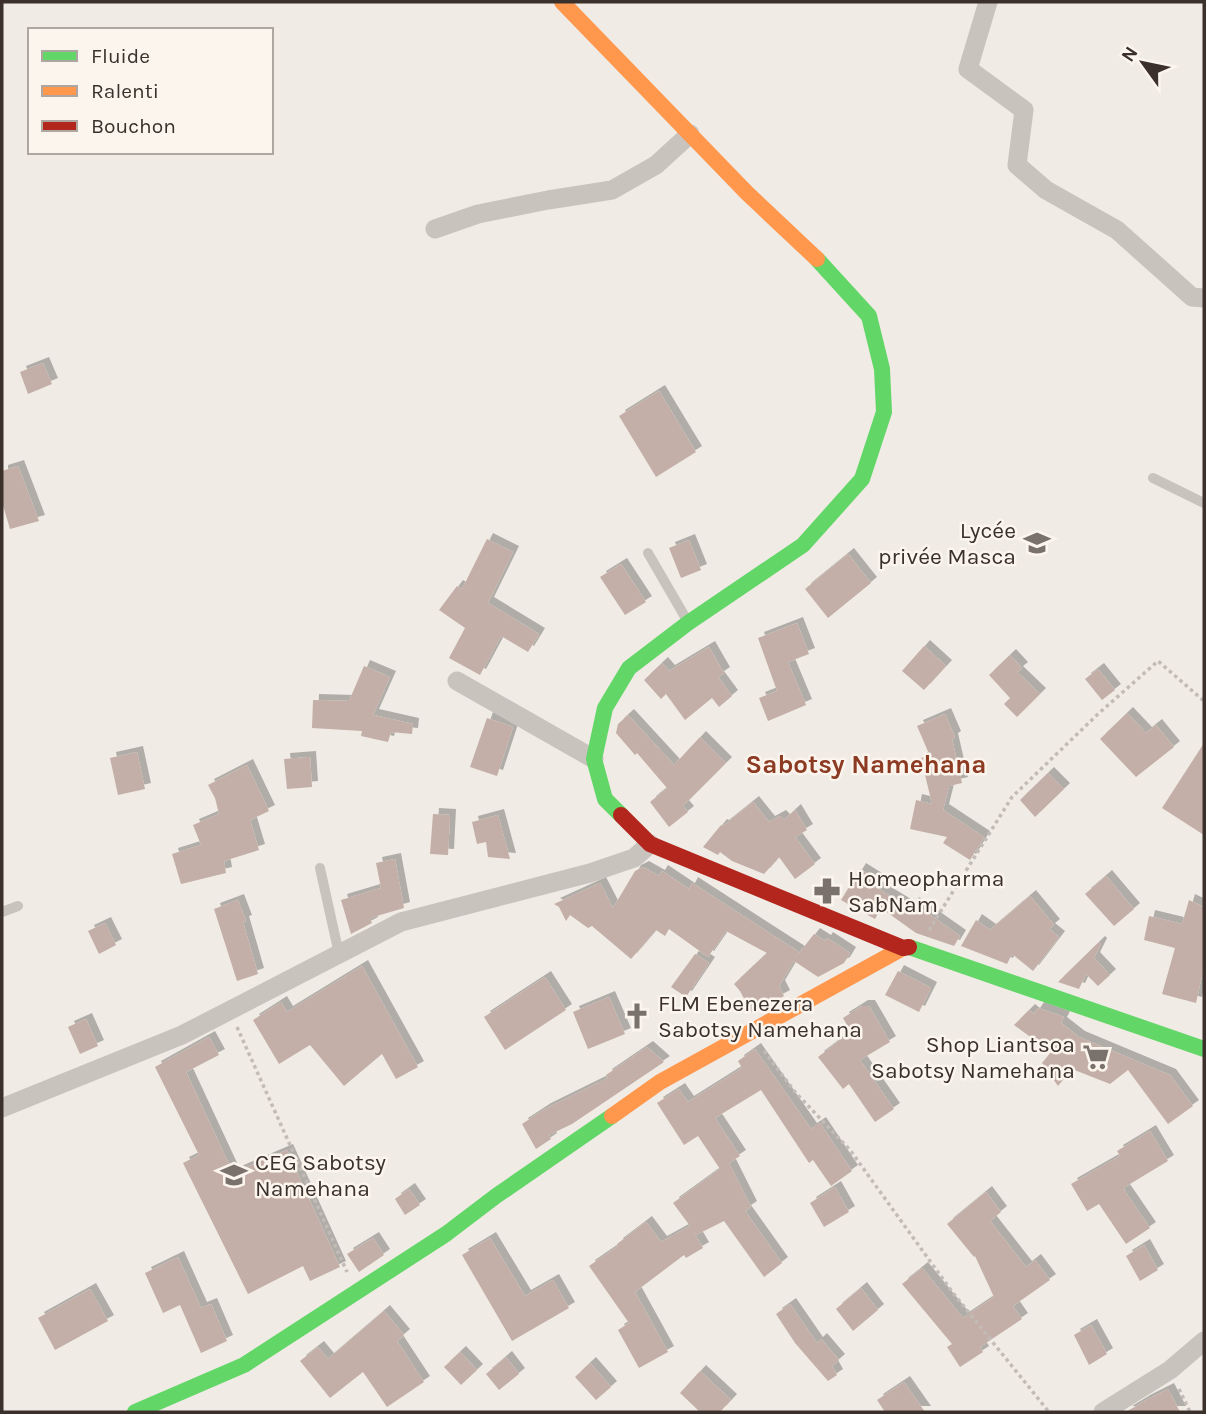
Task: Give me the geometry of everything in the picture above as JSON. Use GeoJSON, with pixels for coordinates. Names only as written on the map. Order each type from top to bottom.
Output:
{"type":"FeatureCollection","features":[{"type":"Feature","properties":{"kind":"main road"},"geometry":{"type":"LineString","coordinates":[[562,2],[747,193],[825,267],[869,316],[882,369],[884,412],[862,480],[803,545],[688,623],[629,668],[605,708],[594,759],[605,799],[650,844],[906,947],[1204,1049]]}},
{"type":"Feature","properties":{"kind":"main road"},"geometry":{"type":"LineString","coordinates":[[135,1412],[244,1366],[446,1234],[660,1082],[906,947]]}},
{"type":"Feature","properties":{"kind":"street"},"geometry":{"type":"LineString","coordinates":[[988,2],[968,69],[1024,110],[1017,165],[1046,190],[1117,230],[1192,297],[1204,298]]}},
{"type":"Feature","properties":{"kind":"street"},"geometry":{"type":"LineString","coordinates":[[435,229],[478,214],[612,190],[656,165],[690,134]]}},
{"type":"Feature","properties":{"kind":"street"},"geometry":{"type":"LineString","coordinates":[[457,681],[594,759]]}},
{"type":"Feature","properties":{"kind":"street"},"geometry":{"type":"LineString","coordinates":[[2,1108],[182,1035],[401,922],[590,873],[634,858],[650,844]]}},
{"type":"Feature","properties":{"kind":"street"},"geometry":{"type":"LineString","coordinates":[[1103,1412],[1170,1370],[1204,1341]]}},
{"type":"Feature","properties":{"kind":"lane"},"geometry":{"type":"LineString","coordinates":[[1153,478],[1204,503]]}},
{"type":"Feature","properties":{"kind":"lane"},"geometry":{"type":"LineString","coordinates":[[648,553],[688,623]]}},
{"type":"Feature","properties":{"kind":"lane"},"geometry":{"type":"LineString","coordinates":[[320,868],[339,954]]}},
{"type":"Feature","properties":{"kind":"lane"},"geometry":{"type":"LineString","coordinates":[[2,912],[18,906]]}},
{"type":"Feature","properties":{"kind":"path"},"geometry":{"type":"LineString","coordinates":[[906,947],[925,938],[1012,797],[1098,714],[1158,661],[1204,701]]}},
{"type":"Feature","properties":{"kind":"path"},"geometry":{"type":"LineString","coordinates":[[230,1010],[357,1293]]}},
{"type":"Feature","properties":{"kind":"path"},"geometry":{"type":"LineString","coordinates":[[751,1032],[795,1092],[850,1150],[953,1293],[1049,1412]]}},
{"type":"Feature","properties":{"kind":"path"},"geometry":{"type":"LineString","coordinates":[[1170,1370],[1190,1412]]}},
{"type":"Feature","properties":{"kind":"building"},"geometry":{"type":"Polygon","coordinates":[[[43,363],[52,384],[28,394],[20,372],[43,363]]]}},
{"type":"Feature","properties":{"kind":"building"},"geometry":{"type":"Polygon","coordinates":[[[659,391],[696,452],[656,477],[619,416],[659,391]]]}},
{"type":"Feature","properties":{"kind":"building"},"geometry":{"type":"Polygon","coordinates":[[[18,466],[39,521],[10,529],[2,502],[2,471],[18,466]]]}},
{"type":"Feature","properties":{"kind":"building"},"geometry":{"type":"Polygon","coordinates":[[[487,539],[513,552],[488,603],[539,634],[528,652],[501,636],[480,675],[449,658],[465,628],[439,610],[457,586],[462,589],[487,539]]]}},
{"type":"Feature","properties":{"kind":"building"},"geometry":{"type":"Polygon","coordinates":[[[689,540],[701,570],[681,578],[669,548],[689,540]]]}},
{"type":"Feature","properties":{"kind":"building"},"geometry":{"type":"Polygon","coordinates":[[[848,554],[871,583],[828,618],[805,589],[848,554]]]}},
{"type":"Feature","properties":{"kind":"building"},"geometry":{"type":"Polygon","coordinates":[[[621,564],[646,602],[625,615],[600,577],[621,564]]]}},
{"type":"Feature","properties":{"kind":"building"},"geometry":{"type":"Polygon","coordinates":[[[797,623],[809,654],[788,662],[806,705],[768,721],[759,698],[777,691],[758,638],[797,623]]]}},
{"type":"Feature","properties":{"kind":"building"},"geometry":{"type":"Polygon","coordinates":[[[924,646],[946,666],[924,690],[902,671],[924,646]]]}},
{"type":"Feature","properties":{"kind":"building"},"geometry":{"type":"Polygon","coordinates":[[[709,647],[724,673],[718,677],[732,696],[719,707],[712,698],[685,720],[666,694],[661,699],[644,680],[662,663],[669,671],[709,647]]]}},
{"type":"Feature","properties":{"kind":"building"},"geometry":{"type":"Polygon","coordinates":[[[1010,655],[1022,668],[1017,672],[1040,694],[1017,717],[1004,704],[1010,698],[989,675],[1010,655]]]}},
{"type":"Feature","properties":{"kind":"building"},"geometry":{"type":"Polygon","coordinates":[[[364,666],[390,677],[373,715],[413,724],[412,734],[391,732],[388,742],[361,736],[362,731],[312,728],[313,700],[349,701],[364,666]]]}},
{"type":"Feature","properties":{"kind":"building"},"geometry":{"type":"Polygon","coordinates":[[[1098,669],[1115,690],[1102,700],[1085,679],[1098,669]]]}},
{"type":"Feature","properties":{"kind":"building"},"geometry":{"type":"Polygon","coordinates":[[[1127,713],[1146,733],[1156,725],[1174,747],[1136,777],[1100,739],[1127,713]]]}},
{"type":"Feature","properties":{"kind":"building"},"geometry":{"type":"Polygon","coordinates":[[[945,714],[955,737],[952,739],[962,783],[949,786],[943,810],[984,837],[970,860],[943,843],[947,837],[910,829],[916,800],[932,804],[921,758],[930,756],[917,726],[945,714]]]}},
{"type":"Feature","properties":{"kind":"building"},"geometry":{"type":"Polygon","coordinates":[[[628,715],[674,765],[700,737],[726,763],[683,806],[688,812],[669,827],[650,802],[667,788],[616,733],[618,724],[628,715]]]}},
{"type":"Feature","properties":{"kind":"building"},"geometry":{"type":"Polygon","coordinates":[[[487,718],[513,727],[497,776],[470,767],[487,718]]]}},
{"type":"Feature","properties":{"kind":"building"},"geometry":{"type":"Polygon","coordinates":[[[1204,743],[1204,835],[1162,808],[1204,743]]]}},
{"type":"Feature","properties":{"kind":"building"},"geometry":{"type":"Polygon","coordinates":[[[137,752],[145,789],[118,795],[110,758],[137,752]]]}},
{"type":"Feature","properties":{"kind":"building"},"geometry":{"type":"Polygon","coordinates":[[[310,757],[312,787],[287,789],[284,759],[310,757]]]}},
{"type":"Feature","properties":{"kind":"building"},"geometry":{"type":"Polygon","coordinates":[[[247,765],[269,811],[250,820],[259,850],[224,861],[226,873],[181,884],[172,854],[201,845],[193,825],[219,814],[208,785],[247,765]]]}},
{"type":"Feature","properties":{"kind":"building"},"geometry":{"type":"Polygon","coordinates":[[[1048,773],[1064,789],[1035,817],[1020,800],[1048,773]]]}},
{"type":"Feature","properties":{"kind":"building"},"geometry":{"type":"Polygon","coordinates":[[[753,802],[769,822],[780,816],[784,820],[795,810],[807,830],[795,837],[815,864],[795,879],[779,857],[764,874],[732,861],[720,852],[718,855],[703,847],[721,825],[753,802]]]}},
{"type":"Feature","properties":{"kind":"building"},"geometry":{"type":"Polygon","coordinates":[[[433,814],[450,815],[448,855],[430,854],[433,814]]]}},
{"type":"Feature","properties":{"kind":"building"},"geometry":{"type":"Polygon","coordinates":[[[498,815],[510,859],[488,857],[486,842],[477,844],[472,822],[498,815]]]}},
{"type":"Feature","properties":{"kind":"building"},"geometry":{"type":"Polygon","coordinates":[[[395,859],[404,908],[370,918],[372,923],[351,934],[341,900],[381,888],[376,863],[395,859]]]}},
{"type":"Feature","properties":{"kind":"building"},"geometry":{"type":"Polygon","coordinates":[[[643,867],[659,876],[662,871],[689,889],[692,883],[799,952],[796,957],[814,934],[825,941],[827,938],[850,953],[844,963],[818,977],[794,961],[779,986],[784,996],[752,1013],[734,984],[767,953],[726,931],[708,957],[669,929],[665,936],[656,930],[631,959],[592,926],[588,928],[570,915],[566,921],[559,907],[554,904],[600,883],[613,908],[635,871],[643,867]]]}},
{"type":"Feature","properties":{"kind":"building"},"geometry":{"type":"Polygon","coordinates":[[[860,869],[876,879],[872,885],[910,908],[913,903],[960,936],[954,946],[916,933],[881,908],[875,919],[841,900],[860,869]]]}},
{"type":"Feature","properties":{"kind":"building"},"geometry":{"type":"Polygon","coordinates":[[[1106,876],[1134,909],[1114,926],[1085,894],[1106,876]]]}},
{"type":"Feature","properties":{"kind":"building"},"geometry":{"type":"Polygon","coordinates":[[[1030,896],[1054,925],[1049,929],[1059,937],[1033,971],[1012,954],[1007,964],[961,946],[976,920],[990,930],[1030,896]]]}},
{"type":"Feature","properties":{"kind":"building"},"geometry":{"type":"Polygon","coordinates":[[[238,900],[246,921],[243,922],[258,974],[237,981],[214,909],[238,900]]]}},
{"type":"Feature","properties":{"kind":"building"},"geometry":{"type":"Polygon","coordinates":[[[1189,900],[1204,907],[1204,966],[1196,1003],[1162,994],[1175,948],[1144,940],[1149,916],[1182,924],[1189,900]]]}},
{"type":"Feature","properties":{"kind":"building"},"geometry":{"type":"Polygon","coordinates":[[[105,923],[116,945],[99,954],[88,931],[105,923]]]}},
{"type":"Feature","properties":{"kind":"building"},"geometry":{"type":"Polygon","coordinates":[[[1099,942],[1101,944],[1094,958],[1110,975],[1098,986],[1086,974],[1079,989],[1058,982],[1099,942]]]}},
{"type":"Feature","properties":{"kind":"building"},"geometry":{"type":"Polygon","coordinates":[[[695,954],[709,963],[686,997],[671,987],[695,954]]]}},
{"type":"Feature","properties":{"kind":"building"},"geometry":{"type":"Polygon","coordinates":[[[362,966],[418,1067],[396,1079],[382,1054],[344,1086],[310,1045],[279,1064],[253,1020],[281,1002],[287,1012],[362,966]]]}},
{"type":"Feature","properties":{"kind":"building"},"geometry":{"type":"Polygon","coordinates":[[[898,971],[931,988],[919,1012],[885,995],[898,971]]]}},
{"type":"Feature","properties":{"kind":"building"},"geometry":{"type":"Polygon","coordinates":[[[545,977],[566,1010],[505,1050],[484,1017],[545,977]]]}},
{"type":"Feature","properties":{"kind":"building"},"geometry":{"type":"Polygon","coordinates":[[[609,997],[625,1034],[588,1049],[573,1012],[609,997]]]}},
{"type":"Feature","properties":{"kind":"building"},"geometry":{"type":"Polygon","coordinates":[[[862,1006],[869,1006],[890,1042],[860,1060],[894,1109],[875,1122],[849,1084],[843,1089],[818,1057],[851,1032],[843,1018],[862,1006]]]}},
{"type":"Feature","properties":{"kind":"building"},"geometry":{"type":"Polygon","coordinates":[[[1038,1008],[1064,1017],[1061,1023],[1079,1037],[1170,1075],[1193,1106],[1168,1124],[1128,1070],[1110,1084],[1072,1069],[1058,1086],[1042,1063],[1051,1052],[1014,1025],[1029,1010],[1034,1014],[1038,1008]]]}},
{"type":"Feature","properties":{"kind":"building"},"geometry":{"type":"Polygon","coordinates":[[[86,1019],[98,1046],[80,1054],[68,1027],[86,1019]]]}},
{"type":"Feature","properties":{"kind":"building"},"geometry":{"type":"Polygon","coordinates":[[[209,1037],[219,1055],[186,1072],[233,1173],[287,1150],[340,1267],[310,1281],[303,1266],[248,1294],[183,1163],[199,1155],[155,1067],[209,1037]]]}},
{"type":"Feature","properties":{"kind":"building"},"geometry":{"type":"Polygon","coordinates":[[[647,1047],[664,1062],[572,1124],[549,1135],[551,1139],[536,1149],[522,1124],[545,1109],[608,1078],[606,1075],[647,1047]]]}},
{"type":"Feature","properties":{"kind":"building"},"geometry":{"type":"Polygon","coordinates":[[[755,1049],[811,1129],[820,1123],[852,1171],[831,1186],[813,1160],[809,1163],[761,1090],[715,1118],[740,1156],[729,1163],[751,1207],[745,1211],[782,1263],[764,1277],[724,1221],[696,1235],[693,1231],[703,1248],[686,1258],[684,1255],[635,1292],[668,1352],[639,1368],[618,1330],[629,1323],[589,1266],[646,1222],[661,1242],[690,1226],[673,1203],[720,1169],[698,1136],[684,1145],[657,1103],[679,1089],[688,1102],[742,1068],[738,1061],[755,1049]]]}},
{"type":"Feature","properties":{"kind":"building"},"geometry":{"type":"Polygon","coordinates":[[[1150,1131],[1168,1161],[1125,1187],[1124,1190],[1150,1228],[1126,1244],[1099,1204],[1087,1211],[1071,1184],[1120,1156],[1117,1151],[1150,1131]]]}},
{"type":"Feature","properties":{"kind":"building"},"geometry":{"type":"Polygon","coordinates":[[[835,1187],[849,1212],[824,1227],[810,1203],[835,1187]]]}},
{"type":"Feature","properties":{"kind":"building"},"geometry":{"type":"Polygon","coordinates":[[[409,1189],[420,1205],[405,1215],[395,1199],[409,1189]]]}},
{"type":"Feature","properties":{"kind":"building"},"geometry":{"type":"Polygon","coordinates":[[[986,1192],[1001,1212],[990,1221],[1026,1267],[1035,1260],[1050,1280],[1013,1306],[1022,1319],[980,1347],[983,1352],[960,1367],[947,1347],[952,1344],[902,1284],[922,1268],[963,1318],[994,1297],[975,1256],[947,1224],[986,1192]]]}},
{"type":"Feature","properties":{"kind":"building"},"geometry":{"type":"Polygon","coordinates":[[[373,1238],[384,1255],[359,1272],[347,1254],[373,1238]]]}},
{"type":"Feature","properties":{"kind":"building"},"geometry":{"type":"Polygon","coordinates":[[[490,1238],[525,1296],[553,1280],[569,1308],[512,1341],[462,1255],[490,1238]]]}},
{"type":"Feature","properties":{"kind":"building"},"geometry":{"type":"Polygon","coordinates":[[[1144,1245],[1158,1270],[1140,1281],[1126,1256],[1144,1245]]]}},
{"type":"Feature","properties":{"kind":"building"},"geometry":{"type":"Polygon","coordinates":[[[178,1257],[201,1308],[211,1304],[227,1341],[201,1353],[180,1305],[163,1313],[145,1273],[178,1257]]]}},
{"type":"Feature","properties":{"kind":"building"},"geometry":{"type":"Polygon","coordinates":[[[861,1288],[878,1310],[853,1331],[836,1309],[861,1288]]]}},
{"type":"Feature","properties":{"kind":"building"},"geometry":{"type":"Polygon","coordinates":[[[90,1289],[108,1321],[55,1350],[38,1318],[90,1289]]]}},
{"type":"Feature","properties":{"kind":"building"},"geometry":{"type":"Polygon","coordinates":[[[790,1304],[817,1343],[821,1339],[839,1360],[832,1366],[837,1375],[828,1381],[795,1343],[776,1314],[790,1304]]]}},
{"type":"Feature","properties":{"kind":"building"},"geometry":{"type":"Polygon","coordinates":[[[384,1311],[404,1335],[397,1341],[424,1382],[387,1407],[363,1372],[330,1398],[300,1361],[318,1347],[328,1359],[384,1311]]]}},
{"type":"Feature","properties":{"kind":"building"},"geometry":{"type":"Polygon","coordinates":[[[1091,1325],[1107,1354],[1089,1365],[1074,1335],[1091,1325]]]}},
{"type":"Feature","properties":{"kind":"building"},"geometry":{"type":"Polygon","coordinates":[[[460,1352],[477,1370],[461,1385],[444,1367],[460,1352]]]}},
{"type":"Feature","properties":{"kind":"building"},"geometry":{"type":"Polygon","coordinates":[[[506,1357],[519,1374],[499,1390],[486,1374],[506,1357]]]}},
{"type":"Feature","properties":{"kind":"building"},"geometry":{"type":"Polygon","coordinates":[[[590,1363],[611,1387],[596,1400],[575,1377],[590,1363]]]}},
{"type":"Feature","properties":{"kind":"building"},"geometry":{"type":"Polygon","coordinates":[[[700,1371],[731,1400],[720,1412],[700,1412],[680,1393],[700,1371]]]}},
{"type":"Feature","properties":{"kind":"building"},"geometry":{"type":"Polygon","coordinates":[[[904,1382],[925,1412],[885,1412],[877,1400],[904,1382]]]}},
{"type":"Feature","properties":{"kind":"building"},"geometry":{"type":"Polygon","coordinates":[[[1168,1389],[1180,1412],[1126,1412],[1146,1400],[1168,1389]]]}},
{"type":"Feature","properties":{"kind":"traffic: fast"},"geometry":{"type":"LineString","coordinates":[[621,815],[605,799],[594,759],[605,708],[629,668],[688,623],[803,545],[862,479],[884,412],[882,369],[869,316],[817,259]]}},
{"type":"Feature","properties":{"kind":"traffic: fast"},"geometry":{"type":"LineString","coordinates":[[909,947],[1204,1049]]}},
{"type":"Feature","properties":{"kind":"traffic: fast"},"geometry":{"type":"LineString","coordinates":[[135,1412],[244,1365],[446,1234],[612,1116]]}},
{"type":"Feature","properties":{"kind":"traffic: slow"},"geometry":{"type":"LineString","coordinates":[[562,2],[747,193],[817,259]]}},
{"type":"Feature","properties":{"kind":"traffic: slow"},"geometry":{"type":"LineString","coordinates":[[612,1116],[660,1082],[903,948]]}},
{"type":"Feature","properties":{"kind":"traffic: jam"},"geometry":{"type":"LineString","coordinates":[[621,815],[650,844],[903,948],[909,947]]}},
{"type":"Feature","properties":{"kind":"place","name":"Lycée privée Masca"},"geometry":{"type":"Point","coordinates":[1037,543]}},
{"type":"Feature","properties":{"kind":"place","name":"Homeopharma SabNam"},"geometry":{"type":"Point","coordinates":[827,891]}},
{"type":"Feature","properties":{"kind":"place","name":"FLM Ebenezera Sabotsy Namehana"},"geometry":{"type":"Point","coordinates":[637,1016]}},
{"type":"Feature","properties":{"kind":"place","name":"Shop Liantsoa Sabotsy Namehana"},"geometry":{"type":"Point","coordinates":[1096,1057]}},
{"type":"Feature","properties":{"kind":"place","name":"CEG Sabotsy Namehana"},"geometry":{"type":"Point","coordinates":[234,1175]}},
{"type":"Feature","properties":{"kind":"district","name":"Sabotsy Namehana"},"geometry":{"type":"Point","coordinates":[866,764]}}]}
